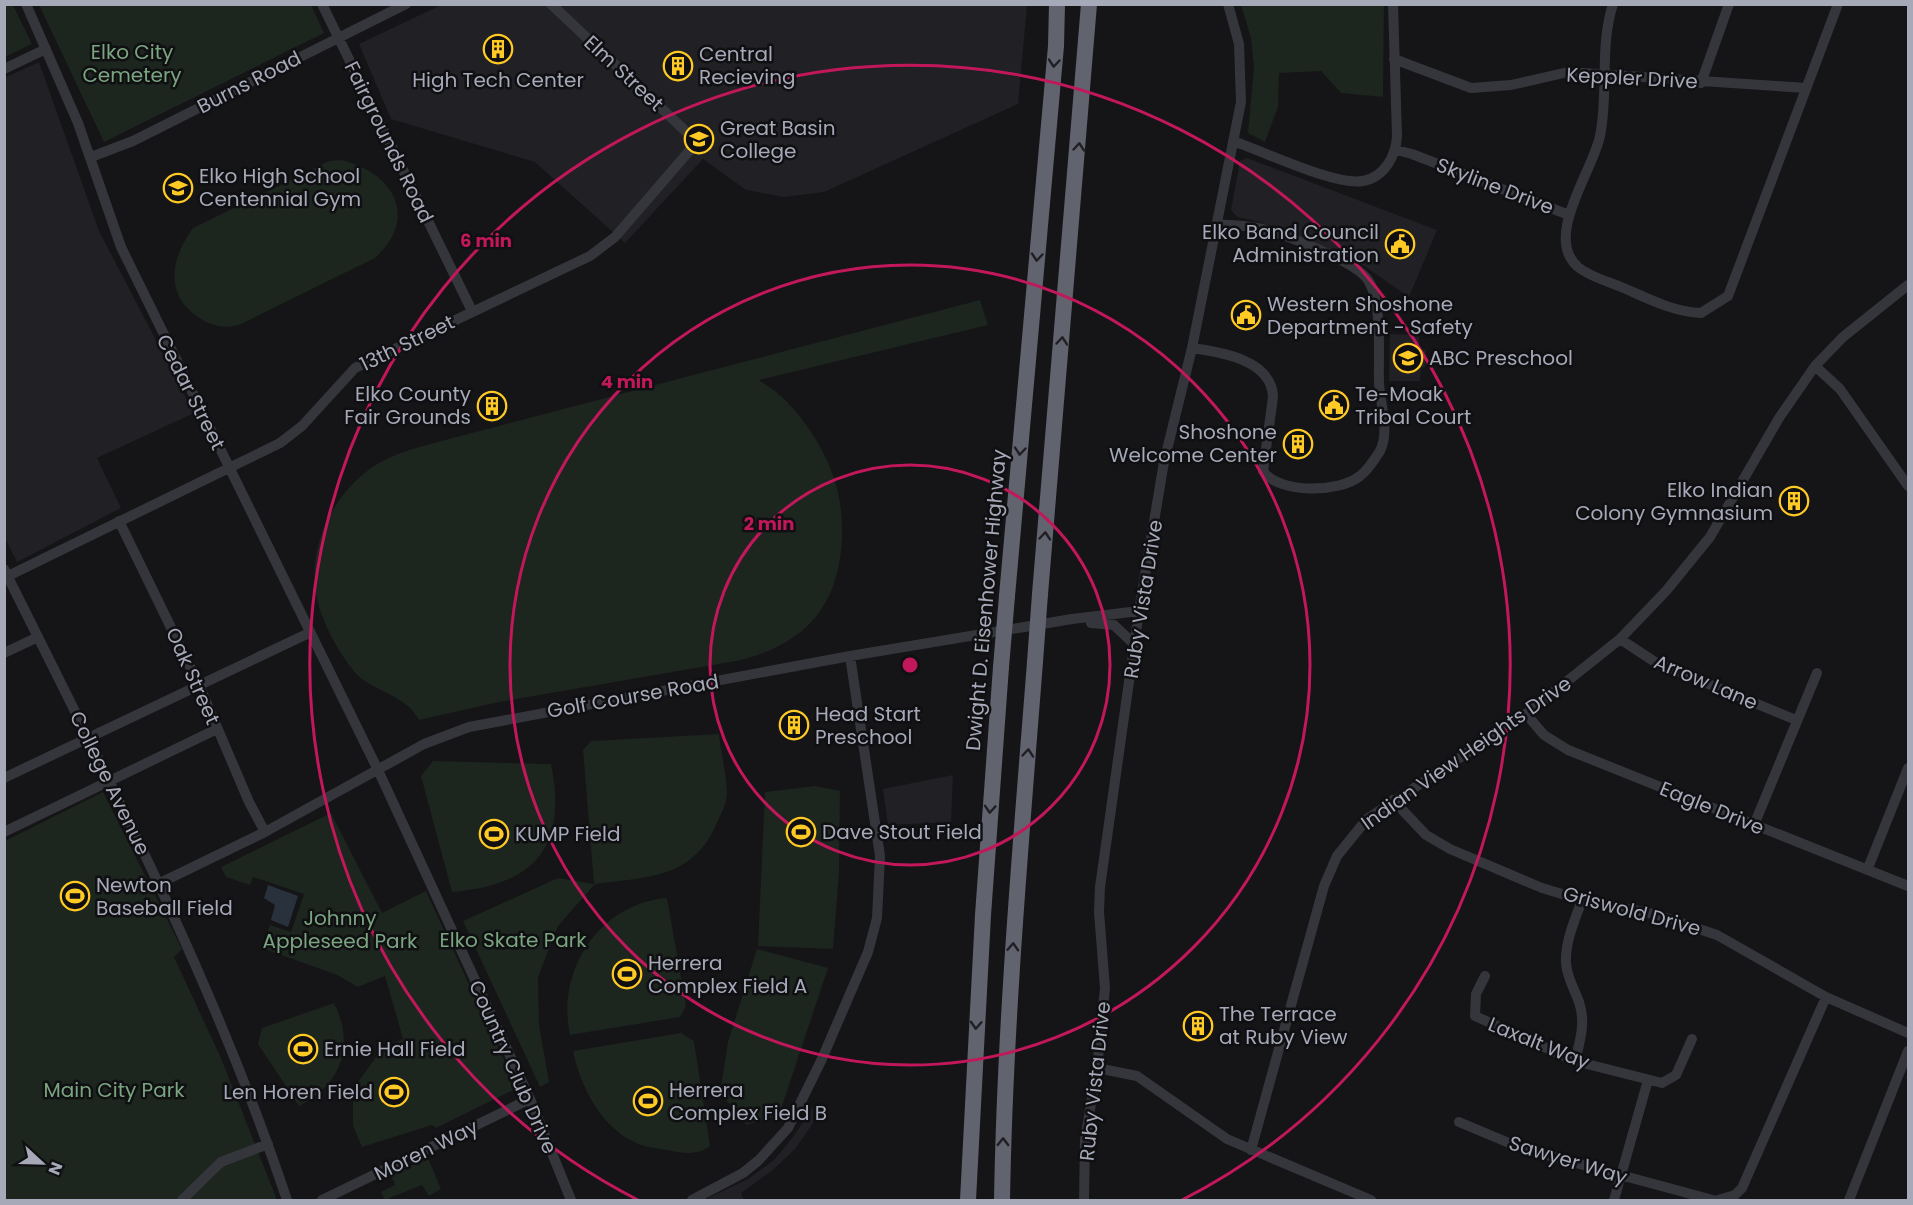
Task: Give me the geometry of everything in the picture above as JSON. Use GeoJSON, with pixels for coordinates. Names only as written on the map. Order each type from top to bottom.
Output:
{"type":"FeatureCollection","features":[{"type":"Feature","properties":{"kind":"highway","name":"Dwight D. Eisenhower Highway"},"geometry":{"type":"LineString","coordinates":[[968,1200],[982,927],[1006,596],[1056,46],[1057,4]]}},
{"type":"Feature","properties":{"kind":"highway"},"geometry":{"type":"LineString","coordinates":[[1002,1200],[1004,1103],[1014,929],[1089,4]]}},
{"type":"Feature","properties":{"kind":"street","name":"Cedar Street"},"geometry":{"type":"LineString","coordinates":[[26,4],[91,157],[121,247],[378,770]]}},
{"type":"Feature","properties":{"kind":"street","name":"Fairgrounds Road"},"geometry":{"type":"LineString","coordinates":[[322,4],[472,311]]}},
{"type":"Feature","properties":{"kind":"street","name":"Burns Road"},"geometry":{"type":"LineString","coordinates":[[91,157],[133,141],[406,4]]}},
{"type":"Feature","properties":{"kind":"street","name":"Elm Street"},"geometry":{"type":"LineString","coordinates":[[551,4],[697,142]]}},
{"type":"Feature","properties":{"kind":"street","name":"Ruby Vista Drive"},"geometry":{"type":"LineString","coordinates":[[1084,1200],[1085,1140],[1097,1068],[1106,988],[1099,912],[1100,887],[1134,644],[1164,462],[1192,348],[1241,102],[1242,72],[1239,45],[1228,4]]}},
{"type":"Feature","properties":{"kind":"street"},"geometry":{"type":"LineString","coordinates":[[1233,141],[1321,173],[1352,181],[1362,181],[1375,175],[1391,161],[1396,150],[1393,4]]}},
{"type":"Feature","properties":{"kind":"street"},"geometry":{"type":"LineString","coordinates":[[1569,215],[1600,136],[1606,31],[1613,4]]}},
{"type":"Feature","properties":{"kind":"street"},"geometry":{"type":"LineString","coordinates":[[1701,83],[1729,4]]}},
{"type":"Feature","properties":{"kind":"street","name":"Skyline Drive"},"geometry":{"type":"LineString","coordinates":[[1396,150],[1412,154],[1569,215],[1564,240],[1571,260],[1584,272],[1676,309],[1701,313],[1728,296],[1838,4]]}},
{"type":"Feature","properties":{"kind":"street"},"geometry":{"type":"LineString","coordinates":[[4,69],[46,49]]}},
{"type":"Feature","properties":{"kind":"street","name":"Keppler Drive"},"geometry":{"type":"LineString","coordinates":[[1394,59],[1471,88],[1511,85],[1568,72],[1701,83],[1806,88]]}},
{"type":"Feature","properties":{"kind":"street","name":"13th Street"},"geometry":{"type":"LineString","coordinates":[[6,573],[280,443],[302,426],[355,368],[601,249],[697,142]]}},
{"type":"Feature","properties":{"kind":"street"},"geometry":{"type":"LineString","coordinates":[[1192,348],[1251,363],[1271,386],[1272,397],[1263,471],[1277,484],[1292,488],[1343,484],[1359,477],[1380,450],[1384,436],[1379,384],[1380,361],[1376,311],[1368,280],[1358,270],[1332,256],[1266,229],[1217,224]]}},
{"type":"Feature","properties":{"kind":"street","name":"Indian View Heights Drive"},"geometry":{"type":"LineString","coordinates":[[1251,1150],[1329,872],[1356,830],[1393,800],[1526,714],[1620,639],[1665,591],[1710,537],[1779,418],[1815,366],[1843,337],[1908,285]]}},
{"type":"Feature","properties":{"kind":"street"},"geometry":{"type":"LineString","coordinates":[[1815,366],[1840,388],[1908,486]]}},
{"type":"Feature","properties":{"kind":"street","name":"Oak Street"},"geometry":{"type":"LineString","coordinates":[[119,521],[199,685],[264,832]]}},
{"type":"Feature","properties":{"kind":"street","name":"College Avenue"},"geometry":{"type":"LineString","coordinates":[[6,573],[160,883],[233,1049],[287,1200]]}},
{"type":"Feature","properties":{"kind":"street","name":"Golf Course Road"},"geometry":{"type":"LineString","coordinates":[[160,883],[264,832],[318,800],[424,744],[492,721],[1049,622],[1139,611]]}},
{"type":"Feature","properties":{"kind":"street"},"geometry":{"type":"LineString","coordinates":[[1049,622],[1110,623],[1134,644]]}},
{"type":"Feature","properties":{"kind":"street"},"geometry":{"type":"LineString","coordinates":[[4,778],[142,715],[199,685],[309,633]]}},
{"type":"Feature","properties":{"kind":"street"},"geometry":{"type":"LineString","coordinates":[[4,653],[38,637]]}},
{"type":"Feature","properties":{"kind":"street","name":"Arrow Lane"},"geometry":{"type":"LineString","coordinates":[[1620,639],[1655,662],[1796,720]]}},
{"type":"Feature","properties":{"kind":"street"},"geometry":{"type":"LineString","coordinates":[[692,1200],[743,1173],[759,1160],[788,1128],[821,1061],[868,952],[877,918],[880,856],[850,656]]}},
{"type":"Feature","properties":{"kind":"street"},"geometry":{"type":"LineString","coordinates":[[1754,825],[1817,673]]}},
{"type":"Feature","properties":{"kind":"street","name":"Eagle Drive"},"geometry":{"type":"LineString","coordinates":[[1526,714],[1544,735],[1568,750],[1868,868],[1908,886]]}},
{"type":"Feature","properties":{"kind":"street"},"geometry":{"type":"LineString","coordinates":[[4,832],[217,729]]}},
{"type":"Feature","properties":{"kind":"street"},"geometry":{"type":"LineString","coordinates":[[1868,868],[1908,768]]}},
{"type":"Feature","properties":{"kind":"street","name":"Country Club Drive"},"geometry":{"type":"LineString","coordinates":[[378,770],[530,1099],[571,1200]]}},
{"type":"Feature","properties":{"kind":"street","name":"Griswold Drive"},"geometry":{"type":"LineString","coordinates":[[1393,800],[1426,835],[1439,843],[1542,888],[1582,900],[1654,914],[1718,935],[1826,997],[1908,1033]]}},
{"type":"Feature","properties":{"kind":"street"},"geometry":{"type":"LineString","coordinates":[[1575,1061],[1583,1031],[1583,1017],[1567,976],[1566,960],[1567,944],[1582,900]]}},
{"type":"Feature","properties":{"kind":"street","name":"Laxalt Way"},"geometry":{"type":"LineString","coordinates":[[1485,976],[1476,994],[1475,1016],[1575,1061],[1662,1083],[1676,1075],[1692,1040]]}},
{"type":"Feature","properties":{"kind":"street"},"geometry":{"type":"LineString","coordinates":[[1718,1200],[1735,1195],[1742,1188],[1826,997]]}},
{"type":"Feature","properties":{"kind":"street"},"geometry":{"type":"LineString","coordinates":[[1849,1200],[1908,1051]]}},
{"type":"Feature","properties":{"kind":"street"},"geometry":{"type":"LineString","coordinates":[[1097,1068],[1137,1076],[1217,1133],[1251,1150],[1371,1200]]}},
{"type":"Feature","properties":{"kind":"street"},"geometry":{"type":"LineString","coordinates":[[1614,1200],[1648,1080]]}},
{"type":"Feature","properties":{"kind":"street","name":"Moren Way"},"geometry":{"type":"LineString","coordinates":[[322,1200],[530,1099]]}},
{"type":"Feature","properties":{"kind":"street","name":"Sawyer Way"},"geometry":{"type":"LineString","coordinates":[[1459,1122],[1521,1148],[1620,1177],[1713,1200]]}},
{"type":"Feature","properties":{"kind":"street"},"geometry":{"type":"LineString","coordinates":[[182,1200],[221,1162],[268,1144]]}},
{"type":"Feature","properties":{"kind":"shaded area","name":"Great Basin College"},"geometry":{"type":"Polygon","coordinates":[[[441,5],[1027,5],[1018,104],[824,192],[784,197],[746,190],[703,159],[625,243],[535,162],[391,119],[359,44],[441,5]]]}},
{"type":"Feature","properties":{"kind":"shaded area"},"geometry":{"type":"Polygon","coordinates":[[[39,62],[99,231],[194,413],[97,458],[121,508],[17,562],[4,536],[4,78],[39,62]]]}},
{"type":"Feature","properties":{"kind":"shaded area"},"geometry":{"type":"Polygon","coordinates":[[[1247,158],[1437,230],[1409,297],[1363,265],[1260,222],[1237,217],[1231,210],[1240,161],[1247,158]]]}},
{"type":"Feature","properties":{"kind":"shaded area","name":"ABC Preschool"},"geometry":{"type":"Polygon","coordinates":[[[1390,334],[1419,335],[1419,349],[1426,350],[1425,367],[1421,367],[1420,381],[1389,381],[1390,334]]]}},
{"type":"Feature","properties":{"kind":"shaded area"},"geometry":{"type":"Polygon","coordinates":[[[953,775],[951,822],[888,825],[883,789],[953,775]]]}},
{"type":"Feature","properties":{"kind":"shaded area"},"geometry":{"type":"Polygon","coordinates":[[[268,885],[298,896],[288,927],[271,920],[275,905],[264,898],[268,885]]]}},
{"type":"Feature","properties":{"kind":"shaded area"},"geometry":{"type":"Polygon","coordinates":[[[813,1106],[813,1123],[795,1149],[774,1169],[741,1193],[744,1200],[704,1200],[748,1179],[774,1160],[794,1136],[813,1106]]]}},
{"type":"Feature","properties":{"kind":"green space"},"geometry":{"type":"Polygon","coordinates":[[[5,4],[13,5],[32,44],[5,57],[5,4]]]}},
{"type":"Feature","properties":{"kind":"green space","name":"Elko City Cemetery"},"geometry":{"type":"Polygon","coordinates":[[[39,5],[311,5],[324,33],[104,142],[39,5]]]}},
{"type":"Feature","properties":{"kind":"green space"},"geometry":{"type":"Polygon","coordinates":[[[1241,5],[1384,5],[1383,97],[1341,93],[1321,71],[1279,73],[1278,107],[1265,142],[1248,133],[1254,67],[1251,38],[1241,5]]]}},
{"type":"Feature","properties":{"kind":"green space"},"geometry":{"type":"Polygon","coordinates":[[[341,160],[375,175],[386,185],[394,198],[398,212],[396,227],[389,243],[375,258],[239,325],[227,327],[211,324],[185,306],[175,285],[174,273],[180,250],[193,228],[329,161],[341,160]]]}},
{"type":"Feature","properties":{"kind":"green space"},"geometry":{"type":"Polygon","coordinates":[[[980,300],[988,325],[759,380],[787,402],[815,439],[833,475],[842,516],[839,563],[834,585],[825,604],[798,634],[780,645],[736,661],[499,702],[419,720],[405,703],[359,677],[333,640],[316,596],[317,550],[322,532],[339,500],[364,473],[379,463],[430,444],[980,300]]]}},
{"type":"Feature","properties":{"kind":"green space","name":"Elko Skate Park"},"geometry":{"type":"Polygon","coordinates":[[[719,734],[727,794],[722,812],[706,843],[681,866],[666,872],[595,884],[558,926],[538,977],[539,1025],[549,1082],[540,1087],[463,921],[558,878],[594,884],[583,750],[591,741],[719,734]]]}},
{"type":"Feature","properties":{"kind":"green space","name":"KUMP Field"},"geometry":{"type":"Polygon","coordinates":[[[433,761],[551,764],[555,793],[554,818],[549,839],[539,856],[524,870],[505,881],[481,888],[452,892],[421,776],[433,761]]]}},
{"type":"Feature","properties":{"kind":"green space","name":"Dave Stout Field"},"geometry":{"type":"Polygon","coordinates":[[[815,786],[840,791],[839,873],[833,949],[758,946],[765,792],[815,786]]]}},
{"type":"Feature","properties":{"kind":"green space","name":"Main City Park"},"geometry":{"type":"Polygon","coordinates":[[[103,792],[182,949],[174,957],[221,1058],[277,1200],[5,1200],[5,841],[103,792]]]}},
{"type":"Feature","properties":{"kind":"green space","name":"Johnny Appleseed Park"},"geometry":{"type":"Polygon","coordinates":[[[331,813],[382,913],[426,891],[517,1088],[436,1128],[432,1125],[362,1147],[353,1126],[353,1103],[358,1082],[381,1050],[403,1039],[385,976],[358,987],[337,975],[262,948],[270,925],[291,932],[304,894],[253,877],[250,885],[226,877],[221,867],[331,813]]]}},
{"type":"Feature","properties":{"kind":"green space","name":"Herrera Complex Field A"},"geometry":{"type":"Polygon","coordinates":[[[667,898],[686,1006],[680,1017],[570,1035],[567,1011],[570,987],[577,964],[588,944],[603,926],[622,912],[643,903],[667,898]]]}},
{"type":"Feature","properties":{"kind":"green space"},"geometry":{"type":"Polygon","coordinates":[[[757,949],[828,968],[779,1115],[747,1125],[720,1093],[728,1042],[757,949]]]}},
{"type":"Feature","properties":{"kind":"green space","name":"Ernie Hall Field"},"geometry":{"type":"Polygon","coordinates":[[[334,1003],[343,1033],[340,1062],[335,1075],[326,1087],[299,1106],[258,1044],[262,1028],[334,1003]]]}},
{"type":"Feature","properties":{"kind":"green space","name":"Herrera Complex Field B"},"geometry":{"type":"Polygon","coordinates":[[[681,1033],[694,1041],[710,1146],[689,1153],[645,1146],[622,1135],[611,1126],[586,1091],[573,1051],[681,1033]]]}},
{"type":"Feature","properties":{"kind":"green space"},"geometry":{"type":"Polygon","coordinates":[[[428,1158],[441,1189],[429,1196],[422,1185],[385,1200],[381,1192],[395,1185],[391,1175],[428,1158]]]}},
{"type":"Feature","properties":{"kind":"place","name":"High Tech Center"},"geometry":{"type":"Point","coordinates":[498,49]}},
{"type":"Feature","properties":{"kind":"place","name":"Central Recieving"},"geometry":{"type":"Point","coordinates":[678,66]}},
{"type":"Feature","properties":{"kind":"place","name":"Great Basin College"},"geometry":{"type":"Point","coordinates":[699,139]}},
{"type":"Feature","properties":{"kind":"place","name":"Elko High School Centennial Gym"},"geometry":{"type":"Point","coordinates":[178,188]}},
{"type":"Feature","properties":{"kind":"place","name":"Elko Band Council Administration"},"geometry":{"type":"Point","coordinates":[1400,244]}},
{"type":"Feature","properties":{"kind":"place","name":"Western Shoshone Department - Safety"},"geometry":{"type":"Point","coordinates":[1246,315]}},
{"type":"Feature","properties":{"kind":"place","name":"ABC Preschool"},"geometry":{"type":"Point","coordinates":[1408,358]}},
{"type":"Feature","properties":{"kind":"place","name":"Te-Moak Tribal Court"},"geometry":{"type":"Point","coordinates":[1334,405]}},
{"type":"Feature","properties":{"kind":"place","name":"Elko County Fair Grounds"},"geometry":{"type":"Point","coordinates":[492,406]}},
{"type":"Feature","properties":{"kind":"place","name":"Shoshone Welcome Center"},"geometry":{"type":"Point","coordinates":[1298,444]}},
{"type":"Feature","properties":{"kind":"place","name":"Elko Indian Colony Gymnasium"},"geometry":{"type":"Point","coordinates":[1794,501]}},
{"type":"Feature","properties":{"kind":"place","name":"Head Start Preschool"},"geometry":{"type":"Point","coordinates":[794,725]}},
{"type":"Feature","properties":{"kind":"place","name":"Dave Stout Field"},"geometry":{"type":"Point","coordinates":[801,832]}},
{"type":"Feature","properties":{"kind":"place","name":"KUMP Field"},"geometry":{"type":"Point","coordinates":[494,834]}},
{"type":"Feature","properties":{"kind":"place","name":"Newton Baseball Field"},"geometry":{"type":"Point","coordinates":[75,896]}},
{"type":"Feature","properties":{"kind":"place","name":"Herrera Complex Field A"},"geometry":{"type":"Point","coordinates":[627,974]}},
{"type":"Feature","properties":{"kind":"place","name":"The Terrace at Ruby View"},"geometry":{"type":"Point","coordinates":[1198,1026]}},
{"type":"Feature","properties":{"kind":"place","name":"Ernie Hall Field"},"geometry":{"type":"Point","coordinates":[303,1049]}},
{"type":"Feature","properties":{"kind":"place","name":"Len Horen Field"},"geometry":{"type":"Point","coordinates":[394,1092]}},
{"type":"Feature","properties":{"kind":"place","name":"Herrera Complex Field B"},"geometry":{"type":"Point","coordinates":[648,1101]}}]}
